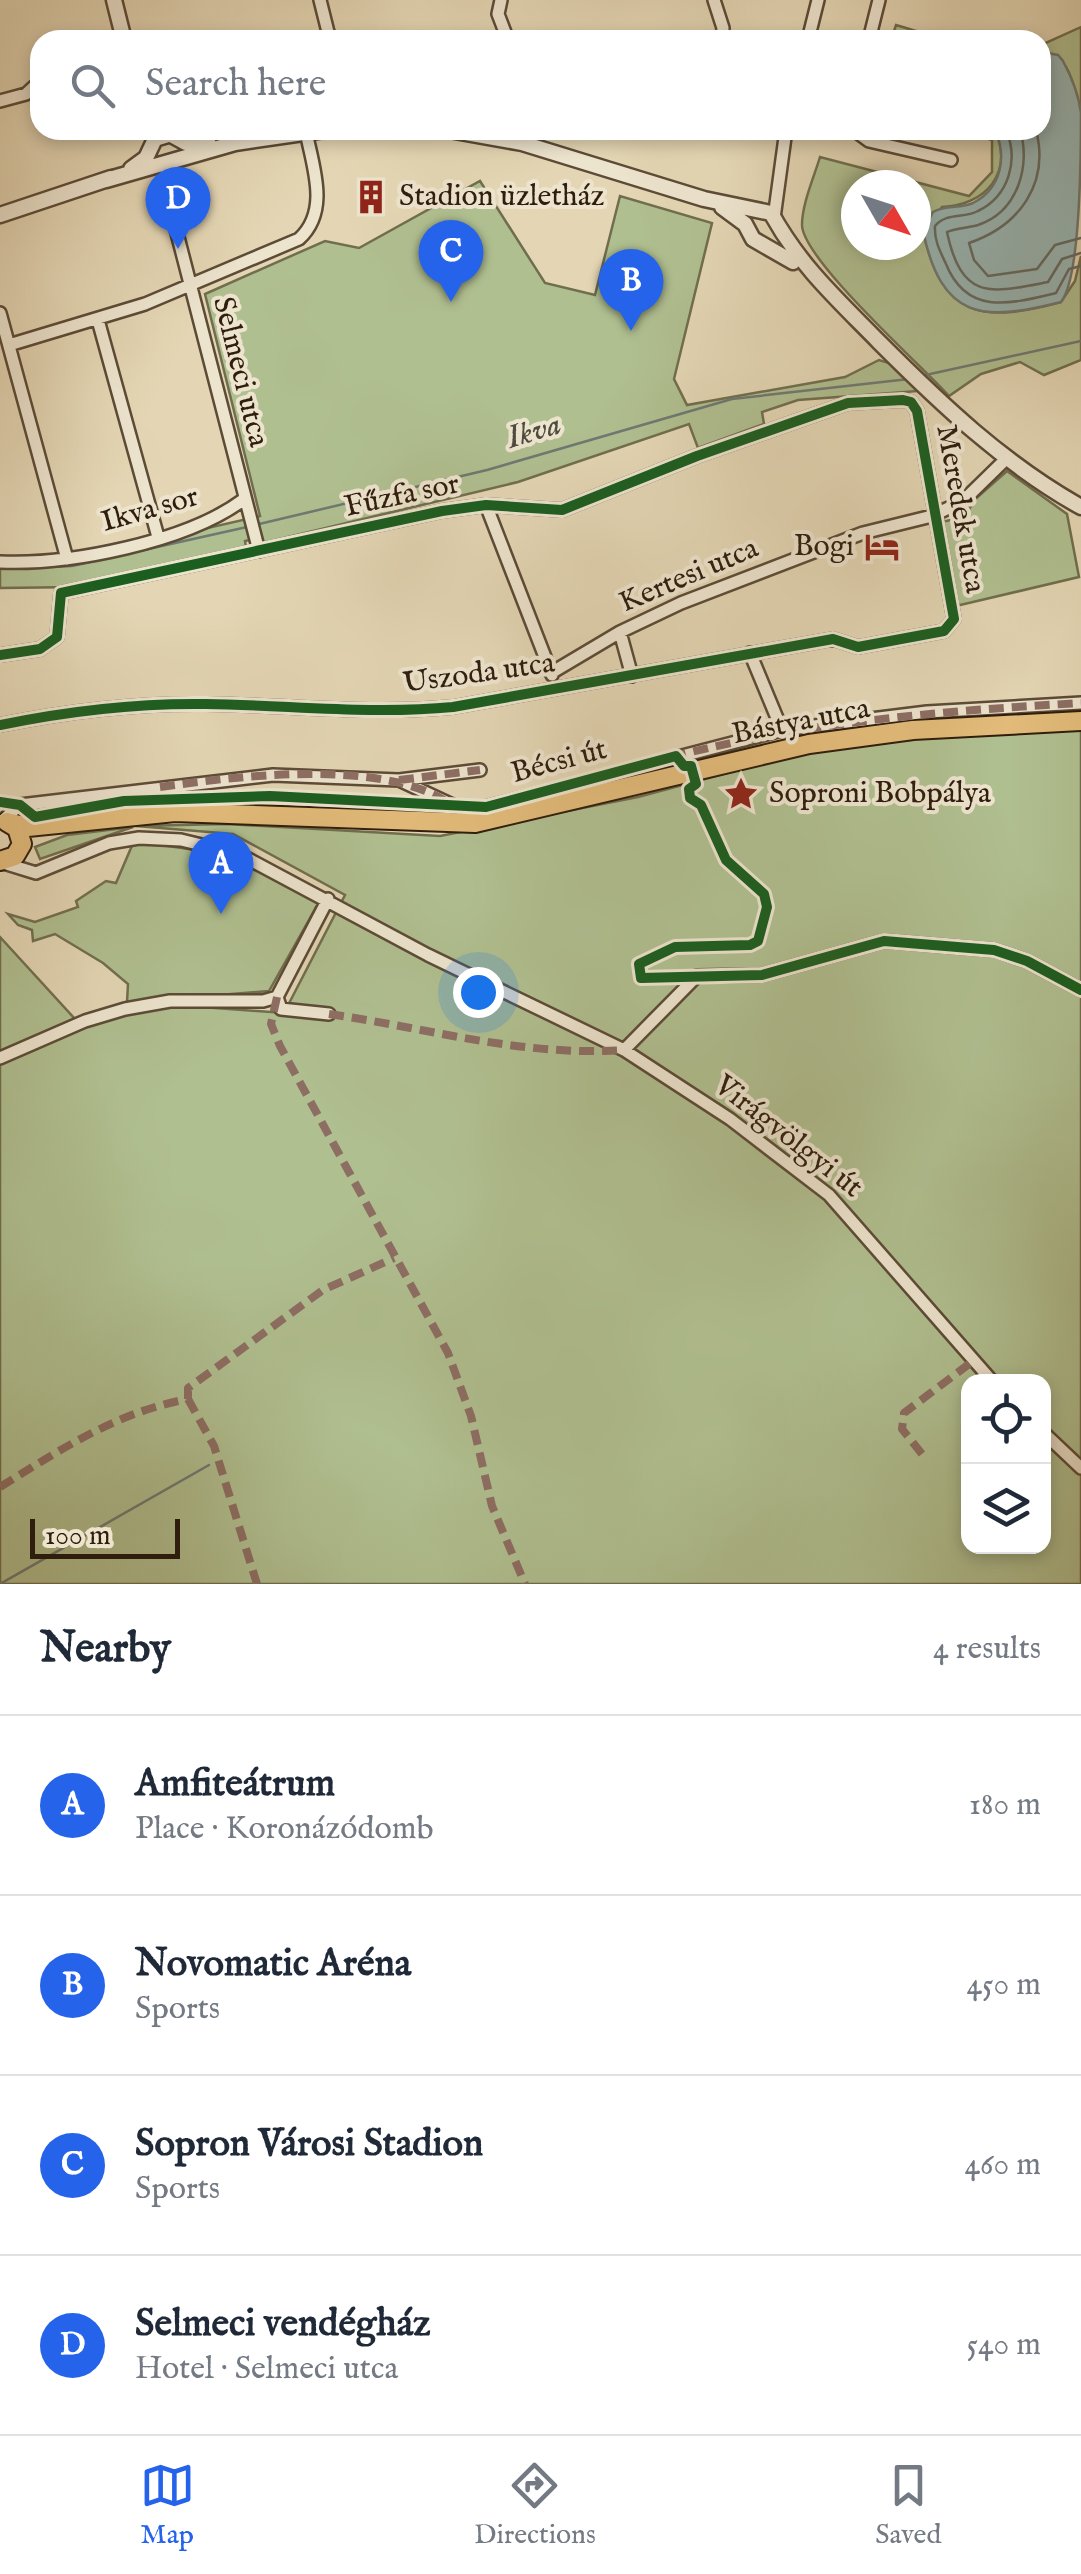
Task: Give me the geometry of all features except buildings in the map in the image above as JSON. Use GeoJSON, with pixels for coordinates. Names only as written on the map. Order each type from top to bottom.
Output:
{"type":"FeatureCollection","features":[{"type":"Feature","properties":{"kind":"main road","name":"Bástya utca"},"geometry":{"type":"LineString","coordinates":[[3,822],[58,824],[175,812],[475,824],[809,744],[913,730],[1081,722]]}},
{"type":"Feature","properties":{"kind":"main road"},"geometry":{"type":"LineString","coordinates":[[3,822],[20,832],[21,845]]}},
{"type":"Feature","properties":{"kind":"main road","name":"Bástya utca"},"geometry":{"type":"LineString","coordinates":[[0,861],[16,856],[21,845],[58,824]]}},
{"type":"Feature","properties":{"kind":"street"},"geometry":{"type":"LineString","coordinates":[[114,0],[122,30]]}},
{"type":"Feature","properties":{"kind":"street"},"geometry":{"type":"LineString","coordinates":[[320,0],[328,30]]}},
{"type":"Feature","properties":{"kind":"street"},"geometry":{"type":"LineString","coordinates":[[501,0],[498,14],[504,30]]}},
{"type":"Feature","properties":{"kind":"street"},"geometry":{"type":"LineString","coordinates":[[714,0],[723,30]]}},
{"type":"Feature","properties":{"kind":"street"},"geometry":{"type":"LineString","coordinates":[[810,30],[818,0]]}},
{"type":"Feature","properties":{"kind":"street"},"geometry":{"type":"LineString","coordinates":[[872,30],[879,0]]}},
{"type":"Feature","properties":{"kind":"street"},"geometry":{"type":"LineString","coordinates":[[0,101],[30,90]]}},
{"type":"Feature","properties":{"kind":"street"},"geometry":{"type":"LineString","coordinates":[[216,140],[235,142]]}},
{"type":"Feature","properties":{"kind":"street"},"geometry":{"type":"LineString","coordinates":[[106,180],[157,152],[249,140]]}},
{"type":"Feature","properties":{"kind":"street"},"geometry":{"type":"LineString","coordinates":[[9,345],[98,320],[299,239],[308,230],[318,196],[308,140]]}},
{"type":"Feature","properties":{"kind":"street"},"geometry":{"type":"LineString","coordinates":[[500,140],[704,199],[757,209],[775,220],[787,246],[918,382],[1007,458],[1081,507]]}},
{"type":"Feature","properties":{"kind":"street"},"geometry":{"type":"LineString","coordinates":[[530,146],[532,140]]}},
{"type":"Feature","properties":{"kind":"street"},"geometry":{"type":"LineString","coordinates":[[760,241],[772,235],[784,140]]}},
{"type":"Feature","properties":{"kind":"street"},"geometry":{"type":"LineString","coordinates":[[867,140],[950,160]]}},
{"type":"Feature","properties":{"kind":"street"},"geometry":{"type":"LineString","coordinates":[[0,212],[106,180],[157,152]]}},
{"type":"Feature","properties":{"kind":"street","name":"Selmeci utca"},"geometry":{"type":"LineString","coordinates":[[157,152],[256,545]]}},
{"type":"Feature","properties":{"kind":"street"},"geometry":{"type":"LineString","coordinates":[[744,224],[757,209],[782,154]]}},
{"type":"Feature","properties":{"kind":"street"},"geometry":{"type":"LineString","coordinates":[[704,199],[744,224],[753,239],[832,295]]}},
{"type":"Feature","properties":{"kind":"street"},"geometry":{"type":"LineString","coordinates":[[0,313],[67,558],[0,562]]}},
{"type":"Feature","properties":{"kind":"street"},"geometry":{"type":"LineString","coordinates":[[98,320],[158,537]]}},
{"type":"Feature","properties":{"kind":"street","name":"Fűzfa sor"},"geometry":{"type":"LineString","coordinates":[[0,655],[40,649],[57,637],[60,593],[256,545],[486,505],[562,510],[696,456],[848,403],[902,400],[916,408]]}},
{"type":"Feature","properties":{"kind":"street","name":"Meredek utca"},"geometry":{"type":"LineString","coordinates":[[916,408],[932,516],[954,619]]}},
{"type":"Feature","properties":{"kind":"street","name":"Kertesi utca"},"geometry":{"type":"LineString","coordinates":[[551,673],[620,632],[863,533],[932,516],[963,501],[1007,458]]}},
{"type":"Feature","properties":{"kind":"street","name":"Ikva sor"},"geometry":{"type":"LineString","coordinates":[[67,558],[209,524],[243,500]]}},
{"type":"Feature","properties":{"kind":"street"},"geometry":{"type":"LineString","coordinates":[[486,505],[557,688]]}},
{"type":"Feature","properties":{"kind":"street","name":"Uszoda utca"},"geometry":{"type":"LineString","coordinates":[[0,725],[105,707],[160,704],[407,711],[833,639],[858,647],[944,631],[954,619]]}},
{"type":"Feature","properties":{"kind":"street"},"geometry":{"type":"LineString","coordinates":[[620,632],[632,676]]}},
{"type":"Feature","properties":{"kind":"street"},"geometry":{"type":"LineString","coordinates":[[750,653],[782,730]]}},
{"type":"Feature","properties":{"kind":"street","name":"Bécsi út"},"geometry":{"type":"LineString","coordinates":[[400,780],[458,808],[486,807],[782,730],[927,712],[1081,704]]}},
{"type":"Feature","properties":{"kind":"street","name":"Bécsi út"},"geometry":{"type":"LineString","coordinates":[[3,822],[20,805],[213,780],[273,775],[400,780],[480,770]]}},
{"type":"Feature","properties":{"kind":"street","name":"Virágvölgyi út"},"geometry":{"type":"LineString","coordinates":[[0,861],[26,873],[124,840],[181,840],[239,854],[624,1050],[730,1120],[829,1195],[985,1374]]}},
{"type":"Feature","properties":{"kind":"street"},"geometry":{"type":"LineString","coordinates":[[21,845],[32,866],[58,864]]}},
{"type":"Feature","properties":{"kind":"street"},"geometry":{"type":"LineString","coordinates":[[0,1058],[85,1020],[125,1008],[170,1001],[264,1001],[277,997],[328,899]]}},
{"type":"Feature","properties":{"kind":"street"},"geometry":{"type":"LineString","coordinates":[[624,1050],[698,976],[762,975],[875,942],[994,950],[1027,961],[1081,990]]}},
{"type":"Feature","properties":{"kind":"street"},"geometry":{"type":"LineString","coordinates":[[277,997],[282,1009],[329,1014]]}},
{"type":"Feature","properties":{"kind":"street"},"geometry":{"type":"LineString","coordinates":[[1051,1440],[1081,1468]]}},
{"type":"Feature","properties":{"kind":"green space"},"geometry":{"type":"Polygon","coordinates":[[[1081,27],[1081,111],[1065,65],[1051,54],[1051,40],[1081,27]]]}},
{"type":"Feature","properties":{"kind":"green space"},"geometry":{"type":"Polygon","coordinates":[[[992,140],[998,140],[1001,160],[992,184],[972,200],[942,207],[931,221],[931,186],[969,196],[992,172],[992,140]]]}},
{"type":"Feature","properties":{"kind":"green space"},"geometry":{"type":"Polygon","coordinates":[[[820,157],[870,170],[841,170],[841,260],[931,260],[954,298],[988,312],[1009,312],[1061,302],[1075,281],[1081,256],[1081,360],[1044,375],[1020,362],[981,374],[949,396],[865,312],[807,241],[803,217],[820,157]]]}},
{"type":"Feature","properties":{"kind":"green space"},"geometry":{"type":"Polygon","coordinates":[[[480,181],[545,283],[595,295],[620,196],[712,223],[674,379],[687,405],[845,377],[879,360],[889,363],[918,391],[798,400],[762,412],[764,424],[698,448],[689,424],[518,482],[263,543],[260,538],[245,541],[246,547],[79,587],[0,588],[0,560],[76,558],[260,516],[205,294],[325,241],[359,248],[480,181]]]}},
{"type":"Feature","properties":{"kind":"green space"},"geometry":{"type":"Polygon","coordinates":[[[1007,471],[1067,514],[1079,577],[956,606],[941,522],[966,517],[973,501],[1007,471]]]}},
{"type":"Feature","properties":{"kind":"green space"},"geometry":{"type":"Polygon","coordinates":[[[1081,727],[1081,1584],[0,1584],[0,937],[75,1019],[127,1002],[128,984],[103,963],[55,934],[33,941],[32,930],[18,925],[8,914],[35,922],[78,907],[76,901],[106,881],[116,883],[134,841],[236,856],[319,902],[269,991],[133,1002],[284,1013],[345,895],[233,834],[136,826],[227,824],[440,836],[638,797],[832,745],[935,734],[1081,727]]]}},
{"type":"Feature","properties":{"kind":"green space"},"geometry":{"type":"Polygon","coordinates":[[[133,827],[40,859],[35,847],[67,835],[133,827]]]}},
{"type":"Feature","properties":{"kind":"water"},"geometry":{"type":"Polygon","coordinates":[[[1051,54],[1058,55],[1074,87],[1081,113],[1073,267],[1061,302],[1009,312],[970,307],[954,298],[931,260],[933,212],[983,197],[996,180],[1001,161],[999,140],[1051,140],[1051,54]]]}},
{"type":"Feature","properties":{"kind":"waterway","name":"Ikva"},"geometry":{"type":"LineString","coordinates":[[921,376],[1081,341]]}},
{"type":"Feature","properties":{"kind":"waterway","name":"Ikva"},"geometry":{"type":"LineString","coordinates":[[255,525],[487,470],[732,399],[909,379]]}},
{"type":"Feature","properties":{"kind":"waterway","name":"Ikva"},"geometry":{"type":"LineString","coordinates":[[0,569],[72,566],[247,527]]}},
{"type":"Feature","properties":{"kind":"waterway"},"geometry":{"type":"LineString","coordinates":[[0,1584],[209,1465]]}},
{"type":"Feature","properties":{"kind":"marked path"},"geometry":{"type":"LineString","coordinates":[[671,757],[773,735],[874,720],[1081,703]]}},
{"type":"Feature","properties":{"kind":"marked path"},"geometry":{"type":"LineString","coordinates":[[399,780],[480,770]]}},
{"type":"Feature","properties":{"kind":"marked path"},"geometry":{"type":"LineString","coordinates":[[160,787],[266,775],[344,775],[415,787],[444,800]]}},
{"type":"Feature","properties":{"kind":"marked path"},"geometry":{"type":"LineString","coordinates":[[277,997],[271,1024],[280,1046],[448,1353],[471,1416],[492,1506],[525,1584]]}},
{"type":"Feature","properties":{"kind":"marked path"},"geometry":{"type":"LineString","coordinates":[[329,1014],[512,1045],[624,1050]]}},
{"type":"Feature","properties":{"kind":"marked path"},"geometry":{"type":"LineString","coordinates":[[188,1399],[188,1388],[323,1290],[394,1258]]}},
{"type":"Feature","properties":{"kind":"marked path"},"geometry":{"type":"LineString","coordinates":[[922,1454],[902,1429],[904,1413],[973,1361]]}},
{"type":"Feature","properties":{"kind":"marked path"},"geometry":{"type":"LineString","coordinates":[[188,1399],[214,1446],[257,1584]]}},
{"type":"Feature","properties":{"kind":"marked path"},"geometry":{"type":"LineString","coordinates":[[0,1487],[113,1423],[188,1399]]}},
{"type":"Feature","properties":{"kind":"cycle path"},"geometry":{"type":"LineString","coordinates":[[0,655],[40,649],[57,637],[61,593],[442,511],[486,505],[562,510],[697,456],[848,403],[903,400],[911,402],[917,411],[954,619],[944,631],[858,647],[833,639],[453,707],[360,710],[154,705],[0,725]]}},
{"type":"Feature","properties":{"kind":"cycle path"},"geometry":{"type":"LineString","coordinates":[[0,802],[20,805],[35,817],[124,801],[270,796],[486,807],[676,756],[684,766],[691,766],[696,784],[689,789],[690,798],[701,805],[726,860],[764,894],[767,907],[758,941],[750,945],[675,947],[639,964],[641,978],[762,975],[884,941],[994,950],[1027,961],[1081,990]]}},
{"type":"Feature","properties":{"kind":"place","name":"Stadion üzletház"},"geometry":{"type":"Point","coordinates":[371,197]}},
{"type":"Feature","properties":{"kind":"place","name":"Selmeci vendégház"},"geometry":{"type":"Point","coordinates":[178,249]}},
{"type":"Feature","properties":{"kind":"place","name":"Sopron Városi Stadion"},"geometry":{"type":"Point","coordinates":[451,302]}},
{"type":"Feature","properties":{"kind":"place","name":"Novomatic Aréna"},"geometry":{"type":"Point","coordinates":[631,331]}},
{"type":"Feature","properties":{"kind":"place","name":"Bogi"},"geometry":{"type":"Point","coordinates":[882,547]}},
{"type":"Feature","properties":{"kind":"place","name":"Soproni Bobpálya"},"geometry":{"type":"Point","coordinates":[741,794]}},
{"type":"Feature","properties":{"kind":"place","name":"Amfiteátrum"},"geometry":{"type":"Point","coordinates":[221,914]}}]}
